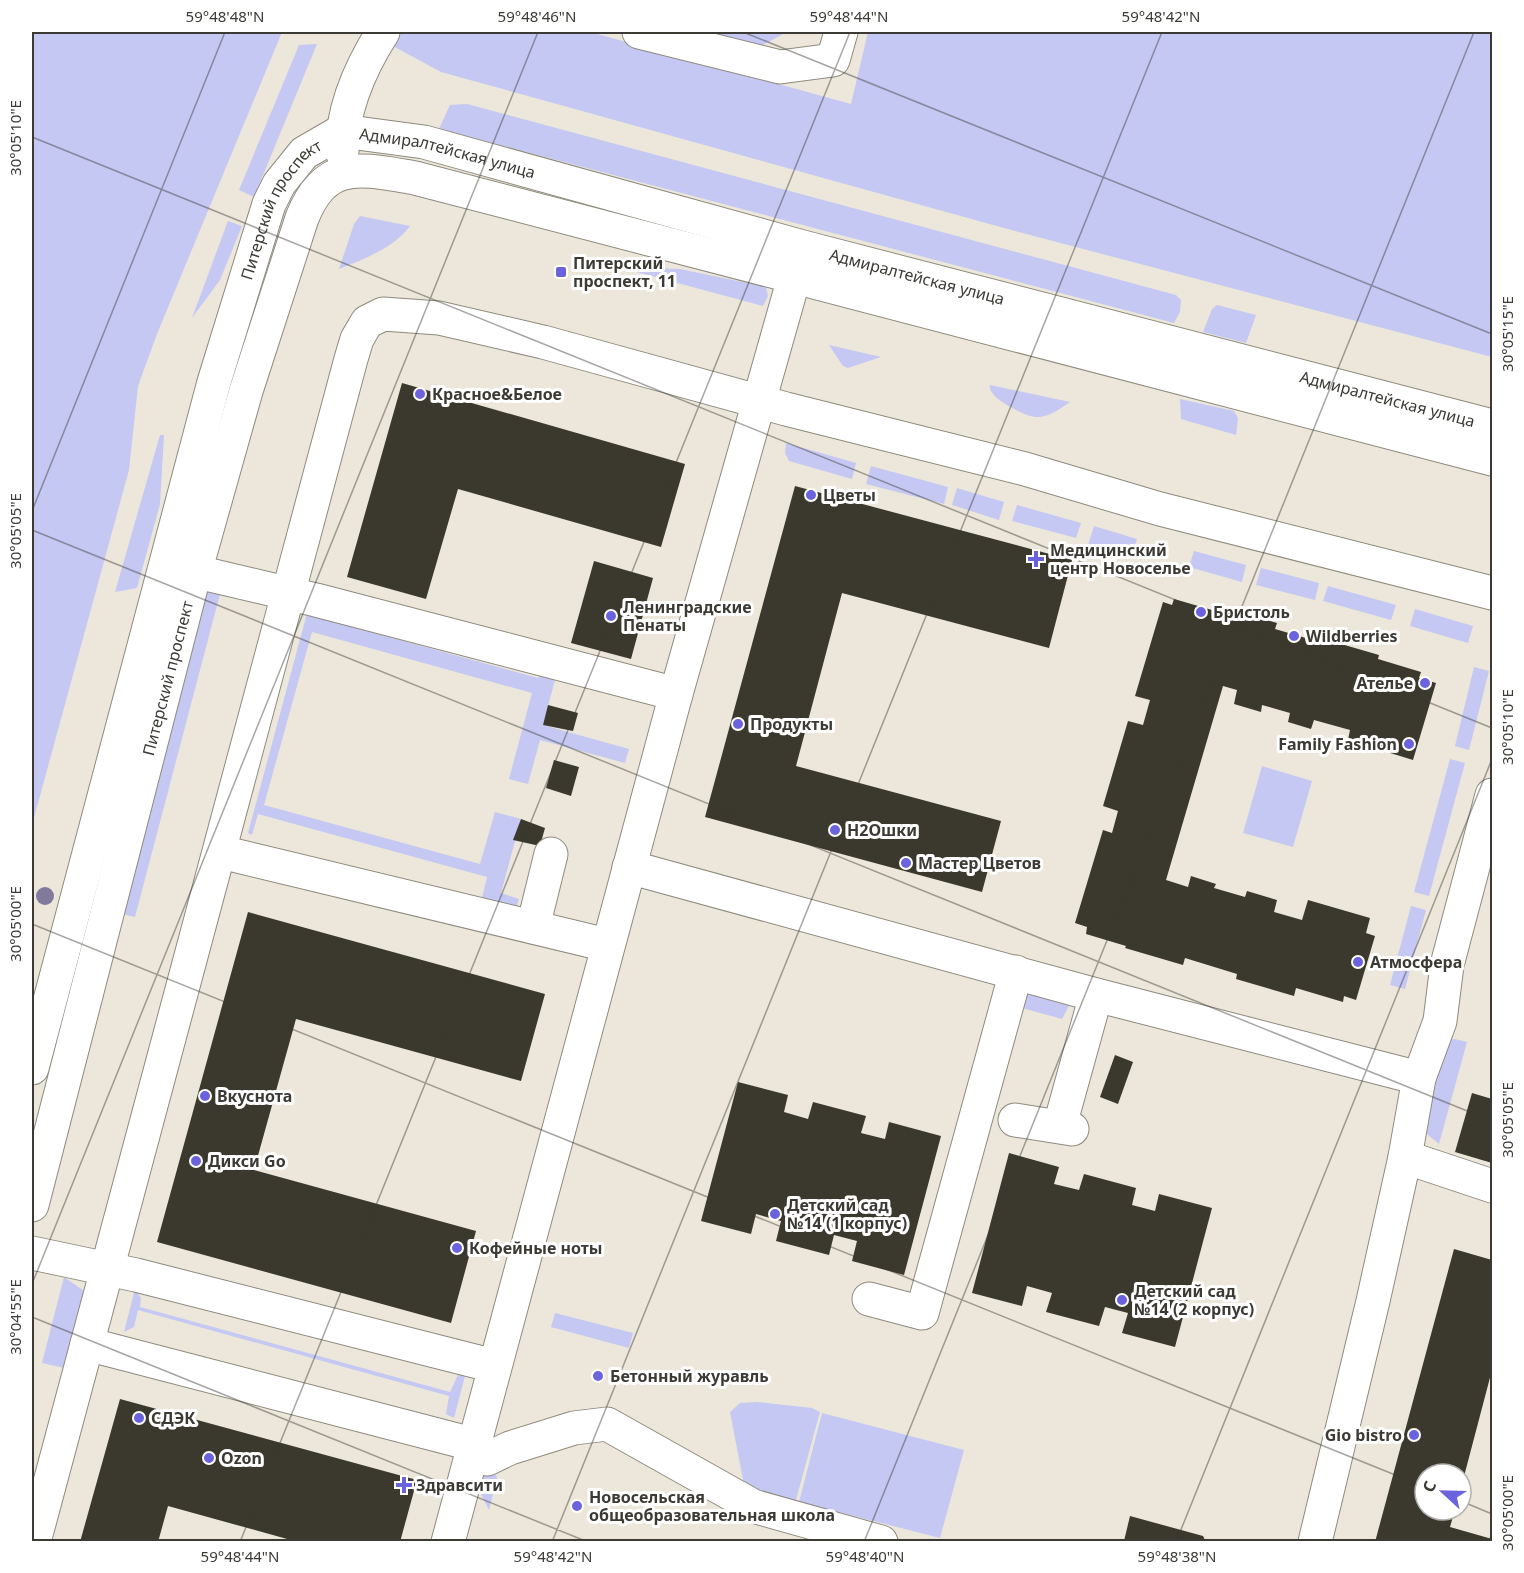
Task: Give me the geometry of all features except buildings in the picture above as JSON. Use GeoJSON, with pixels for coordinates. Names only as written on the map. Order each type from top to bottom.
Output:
{"type":"FeatureCollection","features":[{"type":"Feature","properties":{"kind":"street"},"geometry":{"type":"LineString","coordinates":[[342,172],[342,131],[352,93],[383,32]]}},
{"type":"Feature","properties":{"kind":"street"},"geometry":{"type":"LineString","coordinates":[[639,32],[780,67],[833,60],[841,32]]}},
{"type":"Feature","properties":{"kind":"street","name":"Адмиралтейская улица"},"geometry":{"type":"LineString","coordinates":[[342,131],[424,142],[803,247],[1492,426]]}},
{"type":"Feature","properties":{"kind":"street","name":"Питерский проспект"},"geometry":{"type":"LineString","coordinates":[[32,1204],[180,568],[213,382],[269,204],[279,184],[304,153],[342,131]]}},
{"type":"Feature","properties":{"kind":"street","name":"Адмиралтейская улица"},"geometry":{"type":"LineString","coordinates":[[342,172],[378,172],[415,178],[794,279],[1492,459]]}},
{"type":"Feature","properties":{"kind":"street","name":"Питерский проспект"},"geometry":{"type":"LineString","coordinates":[[32,1068],[180,568],[246,392],[310,197],[323,182],[342,172]]}},
{"type":"Feature","properties":{"kind":"street"},"geometry":{"type":"LineString","coordinates":[[448,1542],[480,1452],[494,1366],[676,694],[757,401],[803,247]]}},
{"type":"Feature","properties":{"kind":"street"},"geometry":{"type":"LineString","coordinates":[[34,1542],[357,339],[367,322],[383,314],[439,318],[543,342],[757,401],[1025,469],[1160,509],[1492,592]]}},
{"type":"Feature","properties":{"kind":"street"},"geometry":{"type":"LineString","coordinates":[[180,568],[288,593],[676,694]]}},
{"type":"Feature","properties":{"kind":"street"},"geometry":{"type":"LineString","coordinates":[[1315,1542],[1405,1157],[1419,1078],[1440,1021],[1447,965],[1492,795]]}},
{"type":"Feature","properties":{"kind":"street"},"geometry":{"type":"LineString","coordinates":[[221,852],[607,945]]}},
{"type":"Feature","properties":{"kind":"street"},"geometry":{"type":"LineString","coordinates":[[533,927],[551,854]]}},
{"type":"Feature","properties":{"kind":"street"},"geometry":{"type":"LineString","coordinates":[[629,867],[1096,995],[1419,1078]]}},
{"type":"Feature","properties":{"kind":"street"},"geometry":{"type":"LineString","coordinates":[[869,1299],[922,1312],[1016,972]]}},
{"type":"Feature","properties":{"kind":"street"},"geometry":{"type":"LineString","coordinates":[[1015,1120],[1066,1127],[1096,995]]}},
{"type":"Feature","properties":{"kind":"street"},"geometry":{"type":"LineString","coordinates":[[1405,1157],[1492,1186]]}},
{"type":"Feature","properties":{"kind":"street"},"geometry":{"type":"LineString","coordinates":[[32,1253],[108,1269],[494,1366]]}},
{"type":"Feature","properties":{"kind":"street"},"geometry":{"type":"LineString","coordinates":[[87,1344],[480,1452],[510,1448],[574,1428],[607,1424],[753,1506],[881,1542]]}},
{"type":"Feature","properties":{"kind":"shaded area"},"geometry":{"type":"Polygon","coordinates":[[[32,32],[282,32],[157,334],[138,386],[129,470],[32,825],[32,32]]]}},
{"type":"Feature","properties":{"kind":"shaded area"},"geometry":{"type":"Polygon","coordinates":[[[402,32],[590,32],[851,104],[868,32],[1492,32],[1492,357],[1004,228],[441,72],[391,45],[402,32]]]}},
{"type":"Feature","properties":{"kind":"shaded area"},"geometry":{"type":"Polygon","coordinates":[[[674,32],[787,32],[752,51],[674,32]]]}},
{"type":"Feature","properties":{"kind":"shaded area"},"geometry":{"type":"Polygon","coordinates":[[[317,44],[254,197],[239,190],[299,45],[317,44]]]}},
{"type":"Feature","properties":{"kind":"shaded area"},"geometry":{"type":"Polygon","coordinates":[[[467,104],[1176,295],[1181,300],[1180,312],[1174,323],[439,129],[450,105],[467,104]]]}},
{"type":"Feature","properties":{"kind":"shaded area"},"geometry":{"type":"Polygon","coordinates":[[[360,216],[410,226],[387,247],[339,269],[354,224],[360,216]]]}},
{"type":"Feature","properties":{"kind":"shaded area"},"geometry":{"type":"Polygon","coordinates":[[[228,221],[242,226],[220,280],[192,318],[228,221]]]}},
{"type":"Feature","properties":{"kind":"shaded area"},"geometry":{"type":"Polygon","coordinates":[[[618,267],[680,269],[766,287],[768,296],[763,306],[618,267]]]}},
{"type":"Feature","properties":{"kind":"shaded area"},"geometry":{"type":"Polygon","coordinates":[[[1217,305],[1256,315],[1246,343],[1203,332],[1212,309],[1217,305]]]}},
{"type":"Feature","properties":{"kind":"shaded area"},"geometry":{"type":"Polygon","coordinates":[[[829,345],[881,357],[848,368],[843,366],[829,345]]]}},
{"type":"Feature","properties":{"kind":"shaded area"},"geometry":{"type":"Polygon","coordinates":[[[990,385],[1070,402],[1045,416],[1032,416],[999,400],[990,389],[990,385]]]}},
{"type":"Feature","properties":{"kind":"shaded area"},"geometry":{"type":"Polygon","coordinates":[[[1180,399],[1234,411],[1238,418],[1236,435],[1181,419],[1180,399]]]}},
{"type":"Feature","properties":{"kind":"shaded area"},"geometry":{"type":"Polygon","coordinates":[[[160,435],[164,435],[160,504],[137,588],[115,592],[160,435]]]}},
{"type":"Feature","properties":{"kind":"shaded area"},"geometry":{"type":"Polygon","coordinates":[[[786,443],[856,463],[852,479],[789,461],[785,453],[786,443]]]}},
{"type":"Feature","properties":{"kind":"shaded area"},"geometry":{"type":"Polygon","coordinates":[[[871,466],[948,487],[944,504],[866,484],[871,466]]]}},
{"type":"Feature","properties":{"kind":"shaded area"},"geometry":{"type":"Polygon","coordinates":[[[957,488],[1004,502],[999,520],[952,505],[957,488]]]}},
{"type":"Feature","properties":{"kind":"shaded area"},"geometry":{"type":"Polygon","coordinates":[[[1017,505],[1081,523],[1076,538],[1012,521],[1017,505]]]}},
{"type":"Feature","properties":{"kind":"shaded area"},"geometry":{"type":"Polygon","coordinates":[[[1094,526],[1137,539],[1131,558],[1088,545],[1094,526]]]}},
{"type":"Feature","properties":{"kind":"shaded area"},"geometry":{"type":"Polygon","coordinates":[[[1194,551],[1246,565],[1242,582],[1189,567],[1194,551]]]}},
{"type":"Feature","properties":{"kind":"shaded area"},"geometry":{"type":"Polygon","coordinates":[[[1261,568],[1319,583],[1315,600],[1256,585],[1261,568]]]}},
{"type":"Feature","properties":{"kind":"shaded area"},"geometry":{"type":"Polygon","coordinates":[[[1328,586],[1396,605],[1391,620],[1323,601],[1328,586]]]}},
{"type":"Feature","properties":{"kind":"shaded area"},"geometry":{"type":"Polygon","coordinates":[[[207,591],[220,594],[135,917],[122,914],[207,591]]]}},
{"type":"Feature","properties":{"kind":"shaded area"},"geometry":{"type":"Polygon","coordinates":[[[315,602],[312,616],[538,678],[543,672],[556,676],[543,725],[629,749],[625,763],[540,740],[528,784],[509,779],[532,693],[312,632],[264,805],[480,864],[495,812],[521,819],[501,893],[519,899],[516,908],[482,898],[487,877],[258,814],[252,835],[248,833],[309,606],[315,602]]]}},
{"type":"Feature","properties":{"kind":"shaded area"},"geometry":{"type":"Polygon","coordinates":[[[1415,609],[1473,626],[1468,643],[1410,626],[1415,609]]]}},
{"type":"Feature","properties":{"kind":"shaded area"},"geometry":{"type":"Polygon","coordinates":[[[1474,667],[1489,671],[1469,750],[1455,746],[1474,667]]]}},
{"type":"Feature","properties":{"kind":"shaded area"},"geometry":{"type":"Polygon","coordinates":[[[1450,759],[1465,763],[1429,896],[1414,892],[1450,759]]]}},
{"type":"Feature","properties":{"kind":"shaded area"},"geometry":{"type":"Polygon","coordinates":[[[1262,766],[1312,781],[1293,847],[1243,833],[1262,766]]]}},
{"type":"Feature","properties":{"kind":"shaded area"},"geometry":{"type":"Polygon","coordinates":[[[1411,906],[1426,910],[1405,989],[1390,985],[1411,906]]]}},
{"type":"Feature","properties":{"kind":"shaded area"},"geometry":{"type":"Polygon","coordinates":[[[1027,993],[1071,1002],[1062,1019],[1022,1008],[1027,993]]]}},
{"type":"Feature","properties":{"kind":"shaded area"},"geometry":{"type":"Polygon","coordinates":[[[1455,1039],[1467,1042],[1439,1144],[1421,1129],[1445,1040],[1455,1039]]]}},
{"type":"Feature","properties":{"kind":"shaded area"},"geometry":{"type":"Polygon","coordinates":[[[64,1277],[84,1291],[88,1304],[69,1369],[42,1363],[64,1277]]]}},
{"type":"Feature","properties":{"kind":"shaded area"},"geometry":{"type":"Polygon","coordinates":[[[135,1289],[141,1298],[140,1307],[450,1392],[458,1375],[465,1376],[454,1418],[446,1414],[449,1396],[138,1310],[134,1327],[124,1332],[135,1289]]]}},
{"type":"Feature","properties":{"kind":"shaded area"},"geometry":{"type":"Polygon","coordinates":[[[555,1313],[633,1333],[629,1348],[551,1327],[555,1313]]]}},
{"type":"Feature","properties":{"kind":"shaded area"},"geometry":{"type":"Polygon","coordinates":[[[757,1402],[812,1408],[820,1412],[794,1507],[746,1495],[730,1412],[740,1403],[757,1402]]]}},
{"type":"Feature","properties":{"kind":"shaded area"},"geometry":{"type":"Polygon","coordinates":[[[822,1413],[964,1450],[940,1538],[799,1502],[822,1413]]]}},
{"type":"Feature","properties":{"kind":"shaded area"},"geometry":{"type":"Polygon","coordinates":[[[491,1467],[497,1477],[489,1510],[474,1480],[491,1467]]]}},
{"type":"Feature","properties":{"kind":"place","name":"Питерский проспект, 11"},"geometry":{"type":"Point","coordinates":[561,272]}},
{"type":"Feature","properties":{"kind":"place","name":"Красное&Белое"},"geometry":{"type":"Point","coordinates":[420,394]}},
{"type":"Feature","properties":{"kind":"place","name":"Цветы"},"geometry":{"type":"Point","coordinates":[811,495]}},
{"type":"Feature","properties":{"kind":"place","name":"Медицинский центр Новоселье"},"geometry":{"type":"Point","coordinates":[1036,559]}},
{"type":"Feature","properties":{"kind":"place","name":"Бристоль"},"geometry":{"type":"Point","coordinates":[1201,612]}},
{"type":"Feature","properties":{"kind":"place","name":"Ленинградские Пенаты"},"geometry":{"type":"Point","coordinates":[611,616]}},
{"type":"Feature","properties":{"kind":"place","name":"Wildberries"},"geometry":{"type":"Point","coordinates":[1294,636]}},
{"type":"Feature","properties":{"kind":"place","name":"Ателье"},"geometry":{"type":"Point","coordinates":[1425,683]}},
{"type":"Feature","properties":{"kind":"place","name":"Продукты"},"geometry":{"type":"Point","coordinates":[738,724]}},
{"type":"Feature","properties":{"kind":"place","name":"Family Fashion"},"geometry":{"type":"Point","coordinates":[1409,744]}},
{"type":"Feature","properties":{"kind":"place","name":"H2Oшки"},"geometry":{"type":"Point","coordinates":[835,830]}},
{"type":"Feature","properties":{"kind":"place","name":"Мастер Цветов"},"geometry":{"type":"Point","coordinates":[906,863]}},
{"type":"Feature","properties":{"kind":"place","name":"Атмосфера"},"geometry":{"type":"Point","coordinates":[1358,962]}},
{"type":"Feature","properties":{"kind":"place","name":"Вкуснота"},"geometry":{"type":"Point","coordinates":[205,1096]}},
{"type":"Feature","properties":{"kind":"place","name":"Дикси Go"},"geometry":{"type":"Point","coordinates":[196,1161]}},
{"type":"Feature","properties":{"kind":"place","name":"Детский сад №14 (1 корпус)"},"geometry":{"type":"Point","coordinates":[775,1214]}},
{"type":"Feature","properties":{"kind":"place","name":"Кофейные ноты"},"geometry":{"type":"Point","coordinates":[457,1248]}},
{"type":"Feature","properties":{"kind":"place","name":"Детский сад №14 (2 корпус)"},"geometry":{"type":"Point","coordinates":[1122,1300]}},
{"type":"Feature","properties":{"kind":"place","name":"Бетонный журавль"},"geometry":{"type":"Point","coordinates":[598,1376]}},
{"type":"Feature","properties":{"kind":"place","name":"СДЭК"},"geometry":{"type":"Point","coordinates":[139,1418]}},
{"type":"Feature","properties":{"kind":"place","name":"Gio bistro"},"geometry":{"type":"Point","coordinates":[1414,1435]}},
{"type":"Feature","properties":{"kind":"place","name":"Ozon"},"geometry":{"type":"Point","coordinates":[209,1458]}},
{"type":"Feature","properties":{"kind":"place","name":"Здравсити"},"geometry":{"type":"Point","coordinates":[404,1485]}},
{"type":"Feature","properties":{"kind":"place","name":"Новосельская общеобразовательная школа"},"geometry":{"type":"Point","coordinates":[577,1506]}}]}
